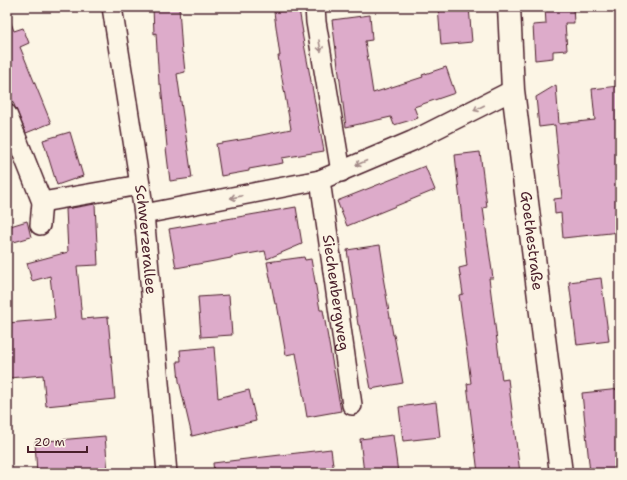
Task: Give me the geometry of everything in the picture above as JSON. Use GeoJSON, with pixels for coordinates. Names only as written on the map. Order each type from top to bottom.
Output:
{"type":"FeatureCollection","features":[{"type":"Feature","properties":{"kind":"street","name":"Schwerzerallee"},"geometry":{"type":"LineString","coordinates":[[112,7],[144,214],[167,473]]}},
{"type":"Feature","properties":{"kind":"street"},"geometry":{"type":"LineString","coordinates":[[315,7],[316,22],[341,172]]}},
{"type":"Feature","properties":{"kind":"street","name":"Goethestraße"},"geometry":{"type":"LineString","coordinates":[[509,7],[513,90],[561,473]]}},
{"type":"Feature","properties":{"kind":"street"},"geometry":{"type":"LineString","coordinates":[[144,214],[320,180],[412,141],[513,90]]}},
{"type":"Feature","properties":{"kind":"street"},"geometry":{"type":"LineString","coordinates":[[7,114],[42,202],[40,225]]}},
{"type":"Feature","properties":{"kind":"street","name":"Siechenbergweg"},"geometry":{"type":"LineString","coordinates":[[320,180],[352,405]]}},
{"type":"Feature","properties":{"kind":"street"},"geometry":{"type":"LineString","coordinates":[[42,202],[140,185]]}},
{"type":"Feature","properties":{"kind":"building"},"geometry":{"type":"Polygon","coordinates":[[[153,7],[179,7],[182,53],[185,72],[177,74],[192,178],[170,181],[161,84],[159,84],[156,33],[154,34],[153,7]]]}},
{"type":"Feature","properties":{"kind":"building"},"geometry":{"type":"Polygon","coordinates":[[[438,7],[469,7],[472,42],[441,45],[438,7]]]}},
{"type":"Feature","properties":{"kind":"building"},"geometry":{"type":"Polygon","coordinates":[[[545,7],[573,7],[574,23],[565,23],[567,50],[553,51],[553,58],[535,60],[533,25],[546,24],[545,7]]]}},
{"type":"Feature","properties":{"kind":"building"},"geometry":{"type":"Polygon","coordinates":[[[299,9],[302,33],[324,151],[282,158],[283,163],[221,176],[216,144],[291,129],[278,56],[280,56],[274,12],[299,9]]]}},
{"type":"Feature","properties":{"kind":"building"},"geometry":{"type":"Polygon","coordinates":[[[7,15],[14,31],[23,28],[29,43],[20,47],[51,123],[26,133],[7,88],[7,15]]]}},
{"type":"Feature","properties":{"kind":"building"},"geometry":{"type":"Polygon","coordinates":[[[370,15],[372,40],[365,41],[373,93],[423,77],[422,75],[446,67],[455,93],[414,107],[418,118],[394,125],[391,117],[346,127],[332,20],[370,15]]]}},
{"type":"Feature","properties":{"kind":"building"},"geometry":{"type":"Polygon","coordinates":[[[556,85],[559,124],[595,120],[592,89],[619,86],[620,232],[563,238],[561,213],[555,214],[554,199],[562,198],[555,125],[539,127],[536,97],[556,85]]]}},
{"type":"Feature","properties":{"kind":"building"},"geometry":{"type":"Polygon","coordinates":[[[70,132],[83,176],[57,185],[43,140],[70,132]]]}},
{"type":"Feature","properties":{"kind":"building"},"geometry":{"type":"Polygon","coordinates":[[[480,152],[487,207],[483,208],[493,278],[489,278],[502,380],[508,379],[520,473],[478,473],[467,384],[471,383],[459,295],[463,294],[459,268],[467,266],[455,155],[480,152]]]}},
{"type":"Feature","properties":{"kind":"building"},"geometry":{"type":"Polygon","coordinates":[[[425,166],[435,190],[347,226],[337,201],[425,166]]]}},
{"type":"Feature","properties":{"kind":"building"},"geometry":{"type":"Polygon","coordinates":[[[95,204],[98,265],[77,266],[82,319],[108,317],[115,399],[46,406],[43,375],[9,378],[7,323],[55,319],[50,276],[32,281],[27,263],[68,252],[66,209],[95,204]]]}},
{"type":"Feature","properties":{"kind":"building"},"geometry":{"type":"Polygon","coordinates":[[[296,207],[302,244],[267,259],[265,251],[176,268],[169,229],[296,207]]]}},
{"type":"Feature","properties":{"kind":"building"},"geometry":{"type":"Polygon","coordinates":[[[27,221],[31,237],[7,244],[7,227],[27,221]]]}},
{"type":"Feature","properties":{"kind":"building"},"geometry":{"type":"Polygon","coordinates":[[[380,245],[385,277],[383,277],[403,383],[371,389],[358,325],[347,250],[380,245]]]}},
{"type":"Feature","properties":{"kind":"building"},"geometry":{"type":"Polygon","coordinates":[[[304,257],[305,260],[311,259],[320,310],[323,310],[341,411],[307,417],[296,353],[286,355],[277,304],[275,304],[267,262],[304,257]]]}},
{"type":"Feature","properties":{"kind":"building"},"geometry":{"type":"Polygon","coordinates":[[[601,278],[609,341],[577,345],[569,282],[601,278]]]}},
{"type":"Feature","properties":{"kind":"building"},"geometry":{"type":"Polygon","coordinates":[[[229,295],[232,335],[201,337],[198,297],[229,295]]]}},
{"type":"Feature","properties":{"kind":"building"},"geometry":{"type":"Polygon","coordinates":[[[214,347],[218,398],[249,390],[256,421],[192,436],[179,381],[177,361],[181,361],[180,350],[214,347]]]}},
{"type":"Feature","properties":{"kind":"building"},"geometry":{"type":"Polygon","coordinates":[[[620,389],[620,473],[590,473],[582,393],[620,389]]]}},
{"type":"Feature","properties":{"kind":"building"},"geometry":{"type":"Polygon","coordinates":[[[436,402],[440,437],[403,441],[399,407],[436,402]]]}},
{"type":"Feature","properties":{"kind":"building"},"geometry":{"type":"Polygon","coordinates":[[[393,435],[398,473],[364,473],[360,439],[393,435]]]}},
{"type":"Feature","properties":{"kind":"building"},"geometry":{"type":"Polygon","coordinates":[[[105,436],[108,473],[37,473],[35,442],[105,436]]]}},
{"type":"Feature","properties":{"kind":"building"},"geometry":{"type":"Polygon","coordinates":[[[331,449],[334,473],[214,473],[213,463],[331,449]]]}}]}
